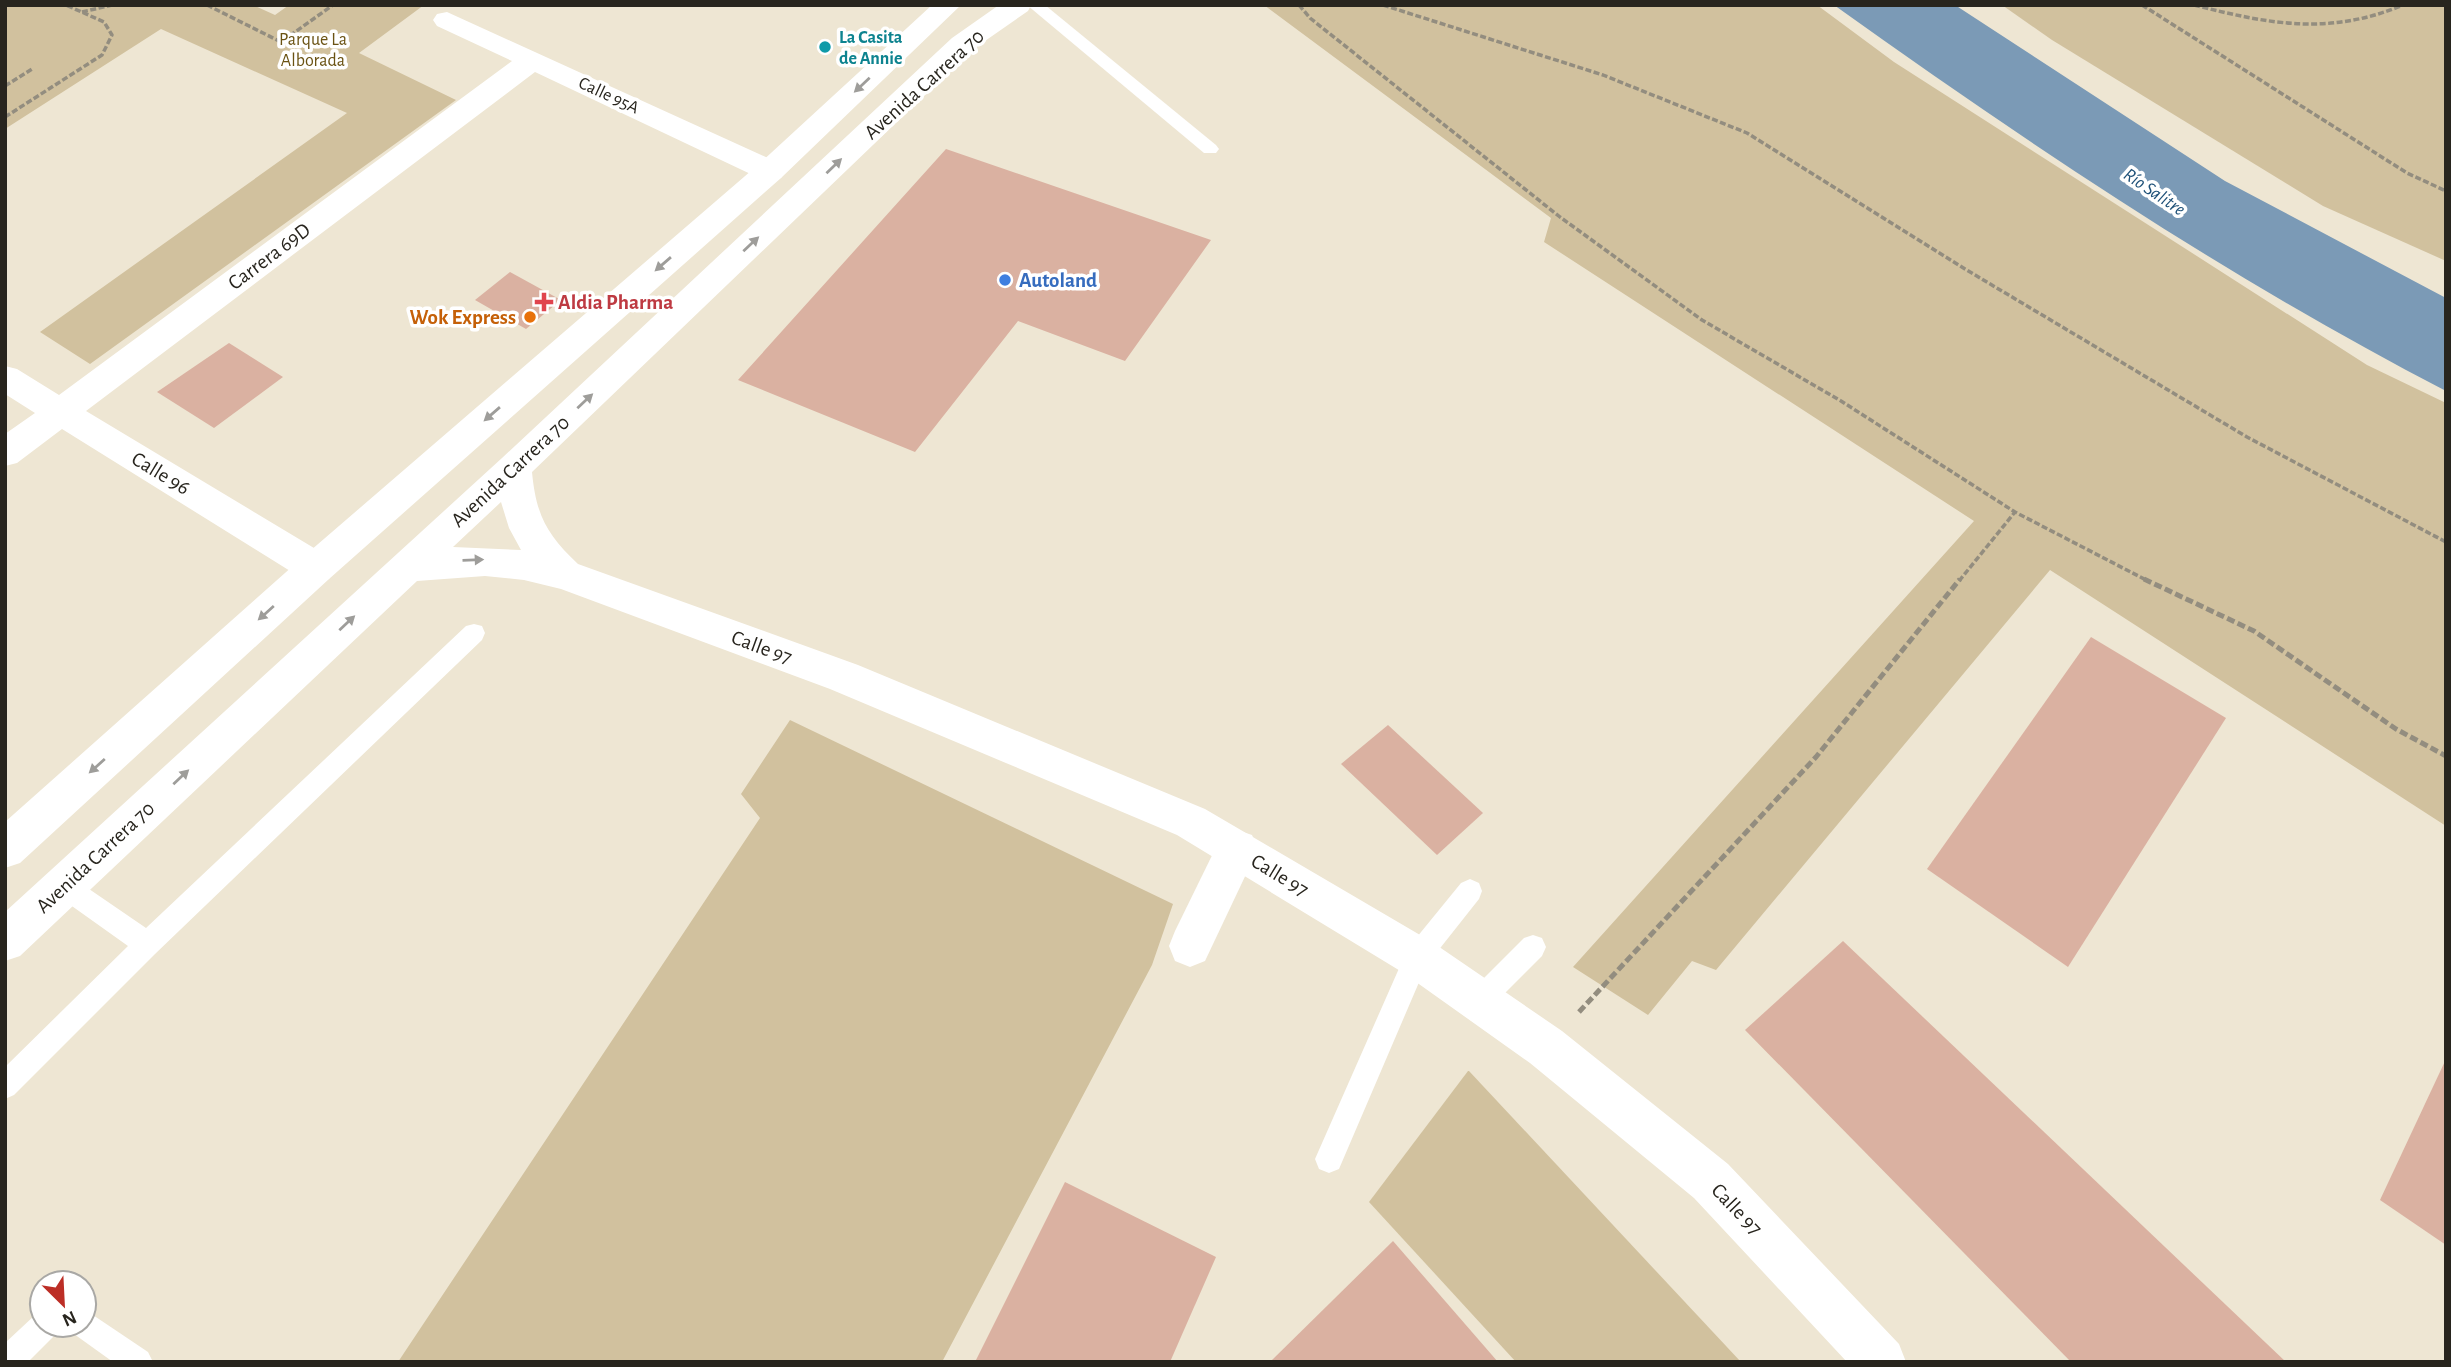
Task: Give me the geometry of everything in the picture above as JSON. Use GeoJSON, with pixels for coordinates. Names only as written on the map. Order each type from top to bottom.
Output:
{"type":"FeatureCollection","features":[{"type":"Feature","properties":{"kind":"street","name":"Avenida Carrera 70"},"geometry":{"type":"LineString","coordinates":[[5,849],[316,568],[770,171],[948,5]]}},
{"type":"Feature","properties":{"kind":"street"},"geometry":{"type":"LineString","coordinates":[[948,5],[958,17],[963,30],[962,44]]}},
{"type":"Feature","properties":{"kind":"street","name":"Avenida Carrera 70"},"geometry":{"type":"LineString","coordinates":[[5,941],[514,468],[962,44],[1018,5]]}},
{"type":"Feature","properties":{"kind":"street","name":"Calle 95A"},"geometry":{"type":"LineString","coordinates":[[447,20],[770,171]]}},
{"type":"Feature","properties":{"kind":"street","name":"Carrera 69D"},"geometry":{"type":"LineString","coordinates":[[5,453],[533,60]]}},
{"type":"Feature","properties":{"kind":"street","name":"Calle 96"},"geometry":{"type":"LineString","coordinates":[[5,378],[316,568]]}},
{"type":"Feature","properties":{"kind":"street","name":"Calle 97"},"geometry":{"type":"LineString","coordinates":[[514,468],[516,498],[524,526],[541,553],[565,575]]}},
{"type":"Feature","properties":{"kind":"street","name":"Calle 97"},"geometry":{"type":"LineString","coordinates":[[405,568],[448,561],[489,560],[528,565],[565,575],[844,677],[1191,822],[1418,957],[1546,1047],[1711,1181],[1881,1362]]}},
{"type":"Feature","properties":{"kind":"street"},"geometry":{"type":"LineString","coordinates":[[1189,946],[1237,849]]}},
{"type":"Feature","properties":{"kind":"lane"},"geometry":{"type":"LineString","coordinates":[[1035,5],[1210,149]]}},
{"type":"Feature","properties":{"kind":"lane"},"geometry":{"type":"LineString","coordinates":[[5,1086],[146,945],[474,633]]}},
{"type":"Feature","properties":{"kind":"lane"},"geometry":{"type":"LineString","coordinates":[[64,886],[123,925],[146,945]]}},
{"type":"Feature","properties":{"kind":"lane"},"geometry":{"type":"LineString","coordinates":[[1329,1159],[1418,957],[1471,891]]}},
{"type":"Feature","properties":{"kind":"lane"},"geometry":{"type":"LineString","coordinates":[[1480,1000],[1533,947]]}},
{"type":"Feature","properties":{"kind":"lane"},"geometry":{"type":"LineString","coordinates":[[98,1334],[138,1362]]}},
{"type":"Feature","properties":{"kind":"lane"},"geometry":{"type":"LineString","coordinates":[[7,1362],[31,1339]]}},
{"type":"Feature","properties":{"kind":"path"},"geometry":{"type":"LineString","coordinates":[[5,117],[102,55],[110,46],[114,38],[113,30],[107,24],[66,5]]}},
{"type":"Feature","properties":{"kind":"path"},"geometry":{"type":"LineString","coordinates":[[81,12],[112,5]]}},
{"type":"Feature","properties":{"kind":"path"},"geometry":{"type":"LineString","coordinates":[[206,5],[281,42],[333,5]]}},
{"type":"Feature","properties":{"kind":"path"},"geometry":{"type":"LineString","coordinates":[[1299,5],[1310,18],[1560,216],[1702,320],[1841,401],[2015,512],[2116,566],[2254,631],[2396,729],[2446,756]]}},
{"type":"Feature","properties":{"kind":"path"},"geometry":{"type":"LineString","coordinates":[[1383,5],[1603,75],[1747,133],[1965,269],[2247,436],[2446,542]]}},
{"type":"Feature","properties":{"kind":"path"},"geometry":{"type":"LineString","coordinates":[[2142,5],[2407,173],[2446,191]]}},
{"type":"Feature","properties":{"kind":"path"},"geometry":{"type":"LineString","coordinates":[[2194,5],[2252,20],[2326,27],[2379,17],[2403,5]]}},
{"type":"Feature","properties":{"kind":"path"},"geometry":{"type":"LineString","coordinates":[[5,86],[32,68]]}},
{"type":"Feature","properties":{"kind":"path"},"geometry":{"type":"LineString","coordinates":[[1546,1047],[1816,757],[2015,512]]}},
{"type":"Feature","properties":{"kind":"green space","name":"Parque La Alborada"},"geometry":{"type":"Polygon","coordinates":[[[5,5],[253,5],[275,15],[289,5],[424,5],[359,53],[456,100],[90,364],[40,332],[347,113],[161,29],[5,129],[5,5]]]}},
{"type":"Feature","properties":{"kind":"green space"},"geometry":{"type":"Polygon","coordinates":[[[1264,5],[1817,5],[1894,62],[2367,365],[2446,403],[2446,826],[2050,570],[1716,970],[1692,961],[1648,1015],[1573,967],[1974,521],[1544,242],[1551,218],[1264,5]]]}},
{"type":"Feature","properties":{"kind":"green space"},"geometry":{"type":"Polygon","coordinates":[[[2002,5],[2446,5],[2446,261],[2323,206],[2052,40],[2002,5]]]}},
{"type":"Feature","properties":{"kind":"green space"},"geometry":{"type":"Polygon","coordinates":[[[790,720],[1173,904],[1152,965],[942,1362],[398,1362],[760,818],[741,794],[790,720]]]}},
{"type":"Feature","properties":{"kind":"green space"},"geometry":{"type":"Polygon","coordinates":[[[1468,1071],[1741,1362],[1516,1362],[1369,1202],[1468,1071]]]}},
{"type":"Feature","properties":{"kind":"water","name":"Río Salitre"},"geometry":{"type":"Polygon","coordinates":[[[1834,5],[1955,5],[2225,181],[2446,298],[2446,391],[2287,304],[2133,209],[1982,109],[1834,5]]]}},
{"type":"Feature","properties":{"kind":"building","name":"Autoland"},"geometry":{"type":"Polygon","coordinates":[[[946,149],[1211,240],[1125,361],[1018,321],[915,452],[738,380],[946,149]]]}},
{"type":"Feature","properties":{"kind":"building"},"geometry":{"type":"Polygon","coordinates":[[[510,272],[561,300],[526,329],[475,300],[510,272]]]}},
{"type":"Feature","properties":{"kind":"building"},"geometry":{"type":"Polygon","coordinates":[[[229,343],[283,377],[214,428],[157,392],[229,343]]]}},
{"type":"Feature","properties":{"kind":"building"},"geometry":{"type":"Polygon","coordinates":[[[2091,637],[2226,718],[2068,967],[1927,869],[2091,637]]]}},
{"type":"Feature","properties":{"kind":"building"},"geometry":{"type":"Polygon","coordinates":[[[1388,725],[1483,813],[1437,855],[1341,764],[1388,725]]]}},
{"type":"Feature","properties":{"kind":"building"},"geometry":{"type":"Polygon","coordinates":[[[1843,941],[2286,1362],[2071,1362],[1745,1030],[1843,941]]]}},
{"type":"Feature","properties":{"kind":"building"},"geometry":{"type":"Polygon","coordinates":[[[2446,1059],[2446,1245],[2380,1200],[2446,1059]]]}},
{"type":"Feature","properties":{"kind":"building"},"geometry":{"type":"Polygon","coordinates":[[[1065,1182],[1216,1257],[1170,1362],[975,1362],[1065,1182]]]}},
{"type":"Feature","properties":{"kind":"building"},"geometry":{"type":"Polygon","coordinates":[[[1393,1241],[1498,1362],[1270,1362],[1393,1241]]]}},
{"type":"Feature","properties":{"kind":"place","name":"La Casita de Annie"},"geometry":{"type":"Point","coordinates":[825,47]}},
{"type":"Feature","properties":{"kind":"place","name":"Autoland"},"geometry":{"type":"Point","coordinates":[1005,280]}},
{"type":"Feature","properties":{"kind":"place","name":"Aldia Pharma"},"geometry":{"type":"Point","coordinates":[544,302]}},
{"type":"Feature","properties":{"kind":"place","name":"Wok Express"},"geometry":{"type":"Point","coordinates":[530,317]}}]}
